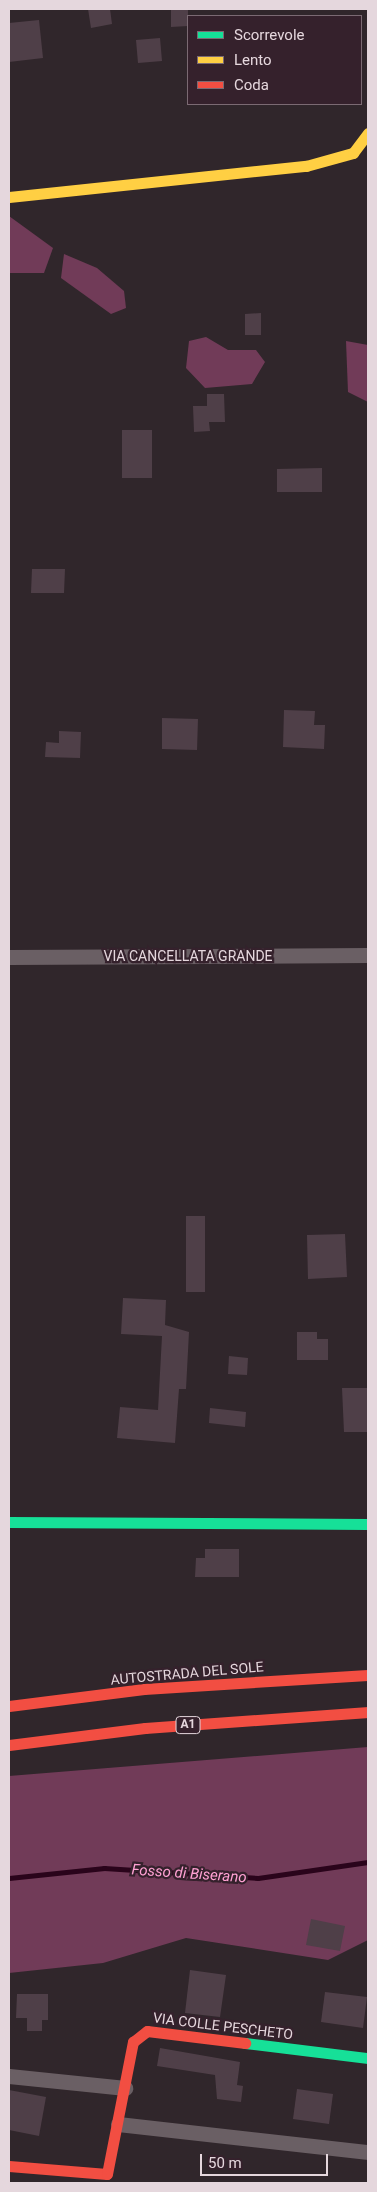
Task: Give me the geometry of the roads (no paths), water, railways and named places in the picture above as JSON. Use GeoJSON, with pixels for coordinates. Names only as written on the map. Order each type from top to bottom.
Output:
{"type":"FeatureCollection","features":[{"type":"Feature","properties":{"kind":"main road"},"geometry":{"type":"LineString","coordinates":[[9,197],[306,166],[353,153],[368,133]]}},
{"type":"Feature","properties":{"kind":"main road"},"geometry":{"type":"LineString","coordinates":[[9,1522],[368,1524]]}},
{"type":"Feature","properties":{"kind":"main road","name":"AUTOSTRADA DEL SOLE"},"geometry":{"type":"LineString","coordinates":[[9,1706],[144,1689],[368,1675]]}},
{"type":"Feature","properties":{"kind":"main road","name":"A1"},"geometry":{"type":"LineString","coordinates":[[9,1745],[145,1728],[368,1712]]}},
{"type":"Feature","properties":{"kind":"main road","name":"VIA COLLE PESCHETO"},"geometry":{"type":"LineString","coordinates":[[9,2166],[105,2176],[110,2168],[133,2042],[147,2031],[368,2058]]}},
{"type":"Feature","properties":{"kind":"street","name":"VIA CANCELLATA GRANDE"},"geometry":{"type":"LineString","coordinates":[[9,957],[368,955]]}},
{"type":"Feature","properties":{"kind":"street"},"geometry":{"type":"LineString","coordinates":[[9,2076],[124,2088]]}},
{"type":"Feature","properties":{"kind":"street"},"geometry":{"type":"LineString","coordinates":[[118,2124],[368,2152]]}},
{"type":"Feature","properties":{"kind":"waterway","name":"Fosso di Biserano"},"geometry":{"type":"LineString","coordinates":[[9,1878],[104,1868],[258,1878],[368,1862]]}}]}
